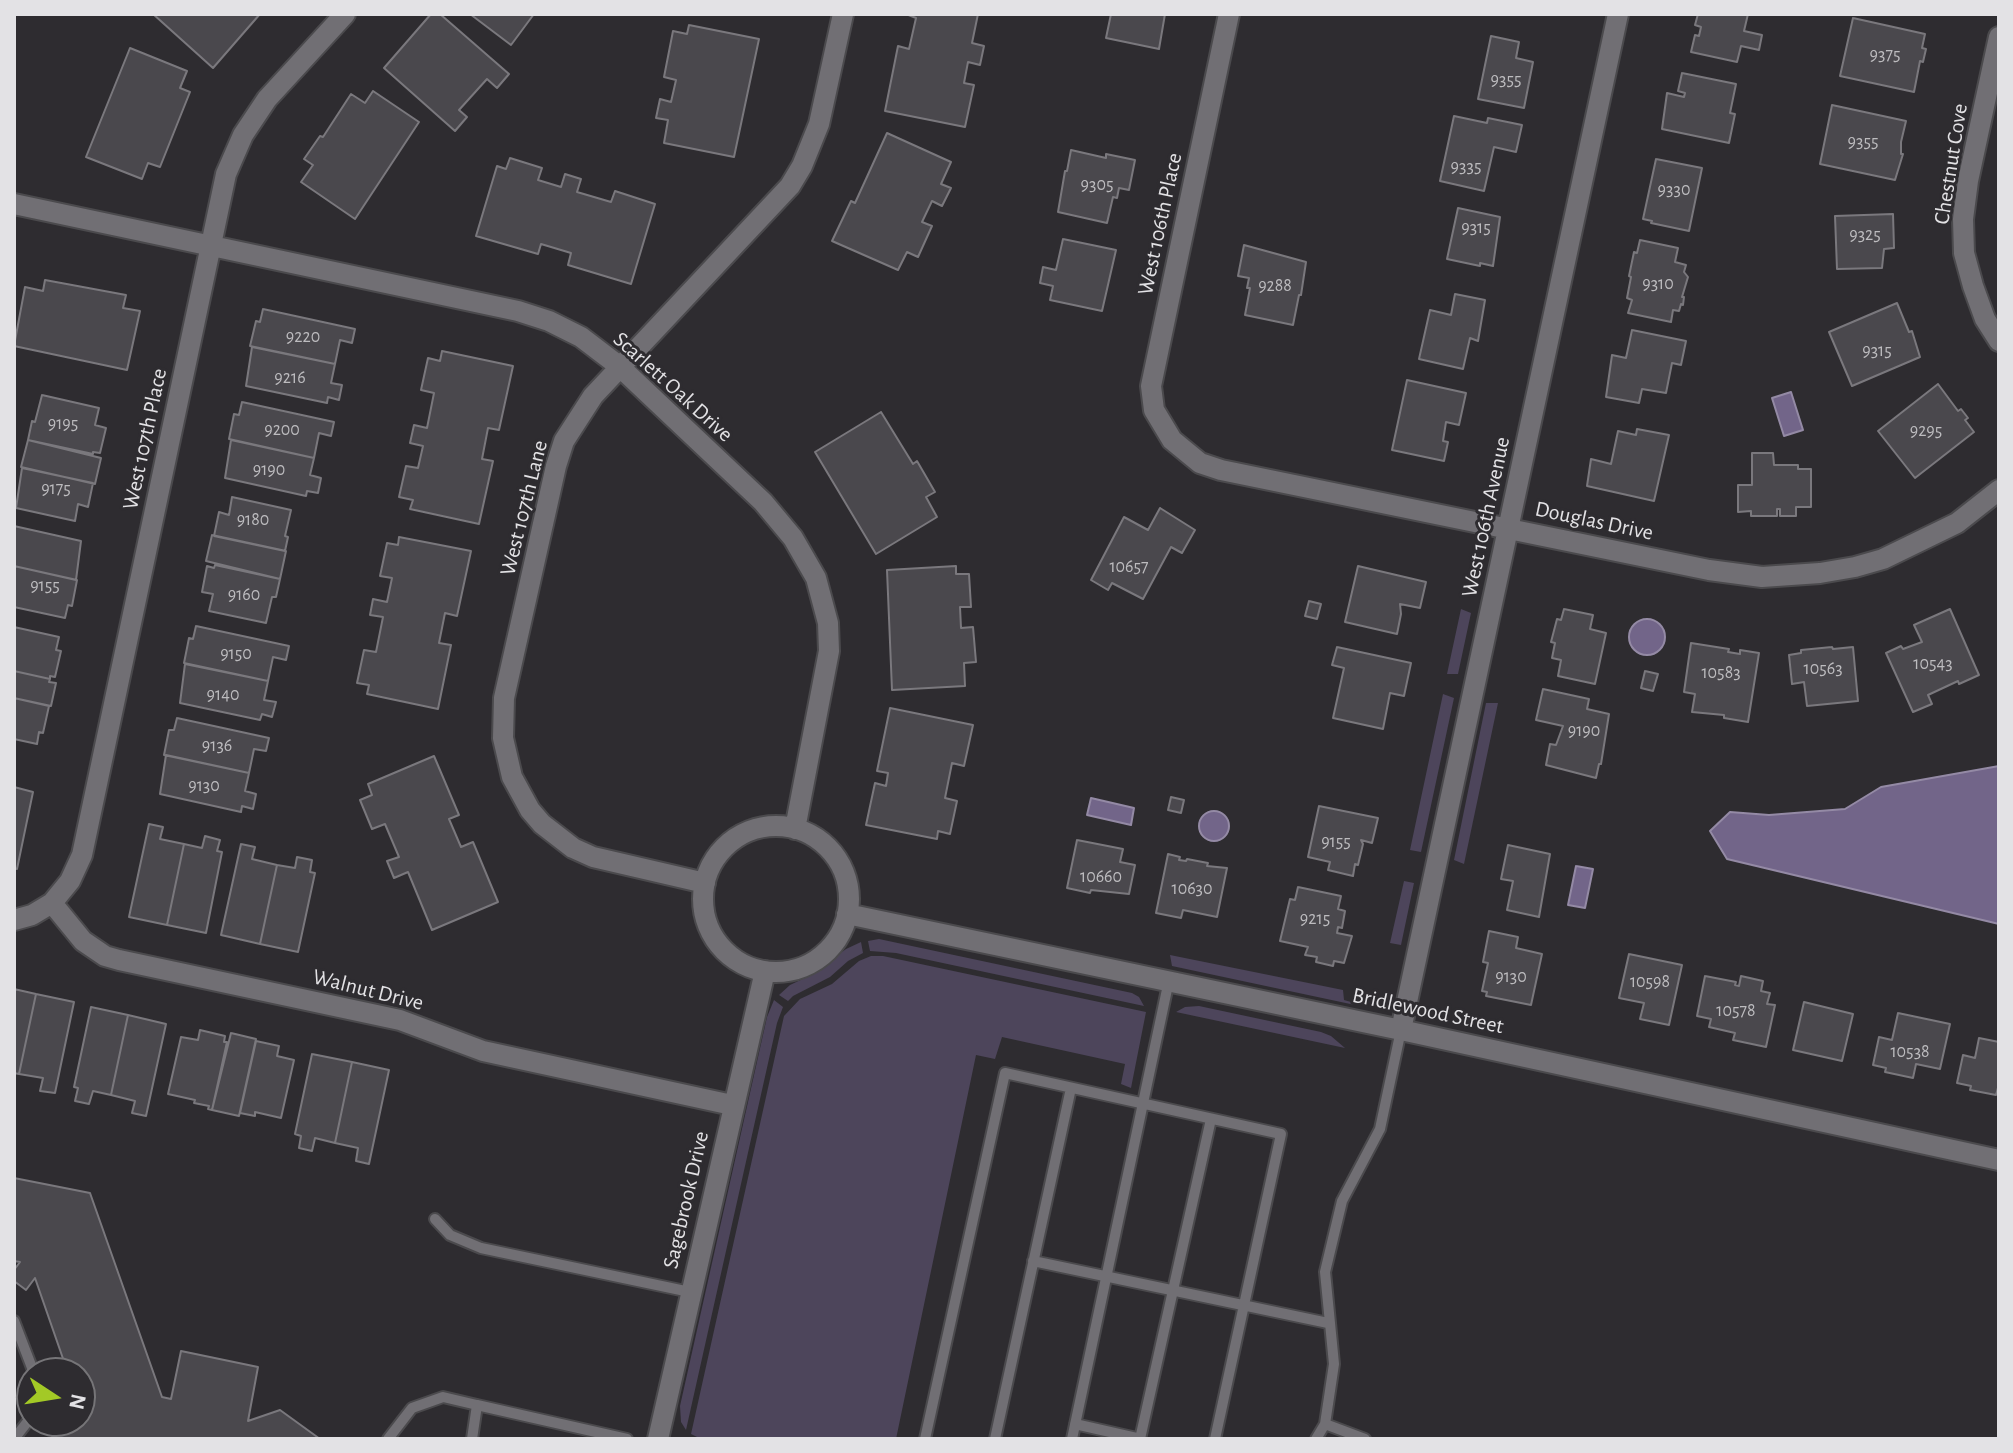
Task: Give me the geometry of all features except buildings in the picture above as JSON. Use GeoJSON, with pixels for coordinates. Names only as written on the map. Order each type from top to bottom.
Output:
{"type":"FeatureCollection","features":[{"type":"Feature","properties":{"kind":"street","name":"West 107th Place"},"geometry":{"type":"LineString","coordinates":[[52,903],[70,881],[82,855],[226,174],[254,116],[281,82],[345,14]]}},
{"type":"Feature","properties":{"kind":"street","name":"West 107th Lane"},"geometry":{"type":"LineString","coordinates":[[705,883],[605,860],[573,848],[542,824],[512,777],[503,738],[504,698],[564,441],[577,417],[619,366],[790,186],[819,124],[843,14]]}},
{"type":"Feature","properties":{"kind":"street","name":"West 106th Place"},"geometry":{"type":"LineString","coordinates":[[1172,440],[1154,410],[1151,386],[1229,14]]}},
{"type":"Feature","properties":{"kind":"street","name":"West 106th Avenue"},"geometry":{"type":"LineString","coordinates":[[1401,1030],[1618,14]]}},
{"type":"Feature","properties":{"kind":"street","name":"Chestnut Cove"},"geometry":{"type":"LineString","coordinates":[[1999,37],[1968,181],[1963,219],[1964,253],[1973,286],[1985,319],[1999,341]]}},
{"type":"Feature","properties":{"kind":"street","name":"Scarlett Oak Drive"},"geometry":{"type":"LineString","coordinates":[[14,204],[534,316],[581,337],[619,366],[763,502],[793,538],[816,578],[828,623],[829,651],[795,829]]}},
{"type":"Feature","properties":{"kind":"street","name":"Douglas Drive"},"geometry":{"type":"LineString","coordinates":[[1172,440],[1200,463],[1221,470],[1737,575],[1786,576],[1855,567],[1883,559],[1957,523],[1999,490]]}},
{"type":"Feature","properties":{"kind":"street"},"geometry":{"type":"LineString","coordinates":[[766,828],[795,829],[819,841],[838,861],[847,886],[847,914],[836,939],[817,959],[792,970],[765,971],[737,961],[716,940],[705,913],[705,883],[717,857],[739,837],[766,828]]}},
{"type":"Feature","properties":{"kind":"street"},"geometry":{"type":"LineString","coordinates":[[14,920],[32,915],[52,903]]}},
{"type":"Feature","properties":{"kind":"street","name":"Walnut Drive"},"geometry":{"type":"LineString","coordinates":[[52,903],[83,941],[105,956],[400,1020],[483,1051],[732,1105]]}},
{"type":"Feature","properties":{"kind":"street","name":"Bridlewood Street"},"geometry":{"type":"LineString","coordinates":[[847,914],[1169,980],[1999,1160]]}},
{"type":"Feature","properties":{"kind":"street","name":"Sagebrook Drive"},"geometry":{"type":"LineString","coordinates":[[658,1439],[765,971]]}},
{"type":"Feature","properties":{"kind":"lane"},"geometry":{"type":"LineString","coordinates":[[1072,1439],[1169,980]]}},
{"type":"Feature","properties":{"kind":"lane"},"geometry":{"type":"LineString","coordinates":[[1316,1439],[1325,1424],[1334,1364],[1325,1272],[1342,1201],[1380,1129],[1401,1030]]}},
{"type":"Feature","properties":{"kind":"lane"},"geometry":{"type":"LineString","coordinates":[[925,1439],[1005,1073],[1281,1134],[1215,1439]]}},
{"type":"Feature","properties":{"kind":"lane"},"geometry":{"type":"LineString","coordinates":[[995,1439],[1071,1088]]}},
{"type":"Feature","properties":{"kind":"lane"},"geometry":{"type":"LineString","coordinates":[[1075,1424],[1140,1439],[1211,1119]]}},
{"type":"Feature","properties":{"kind":"lane"},"geometry":{"type":"LineString","coordinates":[[435,1219],[450,1235],[481,1248],[690,1292]]}},
{"type":"Feature","properties":{"kind":"lane"},"geometry":{"type":"LineString","coordinates":[[1033,1261],[1328,1323]]}},
{"type":"Feature","properties":{"kind":"lane"},"geometry":{"type":"LineString","coordinates":[[14,1321],[28,1357]]}},
{"type":"Feature","properties":{"kind":"lane"},"geometry":{"type":"LineString","coordinates":[[388,1439],[412,1408],[443,1397],[627,1439]]}},
{"type":"Feature","properties":{"kind":"lane"},"geometry":{"type":"LineString","coordinates":[[472,1439],[477,1405]]}},
{"type":"Feature","properties":{"kind":"lane"},"geometry":{"type":"LineString","coordinates":[[1325,1424],[1365,1439]]}},
{"type":"Feature","properties":{"kind":"shaded area"},"geometry":{"type":"Polygon","coordinates":[[[1791,392],[1803,430],[1784,436],[1772,398],[1791,392]]]}},
{"type":"Feature","properties":{"kind":"shaded area"},"geometry":{"type":"Polygon","coordinates":[[[1461,609],[1471,613],[1458,674],[1447,674],[1461,609]]]}},
{"type":"Feature","properties":{"kind":"shaded area"},"geometry":{"type":"Polygon","coordinates":[[[1647,619],[1659,625],[1665,637],[1659,649],[1647,655],[1635,649],[1629,637],[1635,625],[1647,619]]]}},
{"type":"Feature","properties":{"kind":"shaded area"},"geometry":{"type":"Polygon","coordinates":[[[1443,694],[1454,698],[1421,852],[1410,850],[1443,694]]]}},
{"type":"Feature","properties":{"kind":"shaded area"},"geometry":{"type":"Polygon","coordinates":[[[1486,703],[1498,703],[1464,864],[1454,860],[1486,703]]]}},
{"type":"Feature","properties":{"kind":"shaded area"},"geometry":{"type":"Polygon","coordinates":[[[1999,766],[1999,924],[1727,859],[1710,831],[1730,812],[1769,815],[1845,809],[1881,787],[1999,766]]]}},
{"type":"Feature","properties":{"kind":"shaded area"},"geometry":{"type":"Polygon","coordinates":[[[1091,798],[1134,808],[1131,825],[1087,815],[1091,798]]]}},
{"type":"Feature","properties":{"kind":"shaded area"},"geometry":{"type":"Polygon","coordinates":[[[1214,811],[1224,816],[1229,826],[1224,836],[1214,841],[1204,836],[1199,826],[1204,816],[1214,811]]]}},
{"type":"Feature","properties":{"kind":"shaded area"},"geometry":{"type":"Polygon","coordinates":[[[1576,866],[1593,869],[1585,908],[1568,905],[1576,866]]]}},
{"type":"Feature","properties":{"kind":"shaded area"},"geometry":{"type":"Polygon","coordinates":[[[1404,881],[1414,883],[1401,945],[1390,943],[1404,881]]]}},
{"type":"Feature","properties":{"kind":"shaded area"},"geometry":{"type":"Polygon","coordinates":[[[879,939],[1132,993],[1139,997],[1144,1006],[896,953],[870,951],[868,941],[879,939]]]}},
{"type":"Feature","properties":{"kind":"shaded area"},"geometry":{"type":"Polygon","coordinates":[[[861,942],[863,953],[830,977],[788,1001],[779,995],[790,985],[813,974],[846,949],[861,942]]]}},
{"type":"Feature","properties":{"kind":"shaded area"},"geometry":{"type":"Polygon","coordinates":[[[1170,955],[1343,990],[1344,1000],[1351,1002],[1359,994],[1373,997],[1372,1005],[1355,1005],[1172,966],[1170,955]]]}},
{"type":"Feature","properties":{"kind":"shaded area"},"geometry":{"type":"Polygon","coordinates":[[[871,956],[1146,1012],[1131,1088],[1121,1084],[1125,1064],[1002,1037],[995,1059],[976,1055],[896,1439],[699,1438],[691,1434],[784,1016],[800,999],[832,984],[859,961],[871,956]]]}},
{"type":"Feature","properties":{"kind":"shaded area"},"geometry":{"type":"Polygon","coordinates":[[[774,1000],[783,1007],[686,1430],[681,1422],[680,1406],[767,1017],[774,1000]]]}},
{"type":"Feature","properties":{"kind":"shaded area"},"geometry":{"type":"Polygon","coordinates":[[[1199,1006],[1321,1032],[1345,1048],[1176,1012],[1185,1007],[1199,1006]]]}}]}
